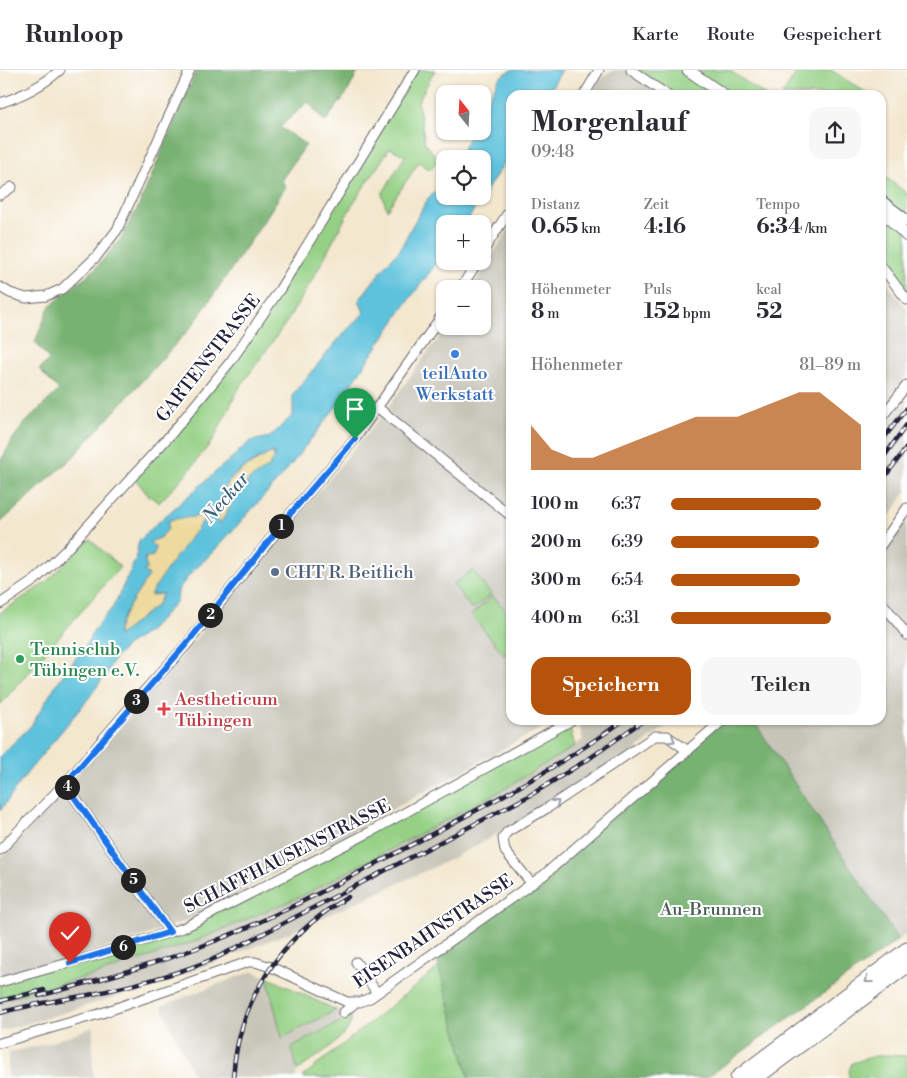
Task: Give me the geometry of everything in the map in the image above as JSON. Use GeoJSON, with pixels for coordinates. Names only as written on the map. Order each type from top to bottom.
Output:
{"type":"FeatureCollection","features":[{"type":"Feature","properties":{"kind":"highway"},"geometry":{"type":"LineString","coordinates":[[738,1078],[907,950]]}},
{"type":"Feature","properties":{"kind":"highway"},"geometry":{"type":"LineString","coordinates":[[755,1078],[907,965]]}},
{"type":"Feature","properties":{"kind":"main road"},"geometry":{"type":"LineString","coordinates":[[688,70],[717,90]]}},
{"type":"Feature","properties":{"kind":"main road"},"geometry":{"type":"LineString","coordinates":[[886,205],[907,221]]}},
{"type":"Feature","properties":{"kind":"main road"},"geometry":{"type":"LineString","coordinates":[[886,215],[907,236]]}},
{"type":"Feature","properties":{"kind":"street"},"geometry":{"type":"LineString","coordinates":[[0,103],[26,93],[48,80],[60,70]]}},
{"type":"Feature","properties":{"kind":"street"},"geometry":{"type":"LineString","coordinates":[[0,287],[10,293],[26,298],[46,296],[62,289],[75,279],[96,257],[118,230],[190,70]]}},
{"type":"Feature","properties":{"kind":"street","name":"GARTENSTRASSE"},"geometry":{"type":"LineString","coordinates":[[0,604],[23,590],[50,568],[172,433],[222,372],[249,337],[280,289],[414,70]]}},
{"type":"Feature","properties":{"kind":"street"},"geometry":{"type":"LineString","coordinates":[[587,90],[599,70]]}},
{"type":"Feature","properties":{"kind":"street"},"geometry":{"type":"LineString","coordinates":[[631,70],[660,90]]}},
{"type":"Feature","properties":{"kind":"street"},"geometry":{"type":"LineString","coordinates":[[0,195],[12,187]]}},
{"type":"Feature","properties":{"kind":"street"},"geometry":{"type":"LineString","coordinates":[[491,239],[506,216]]}},
{"type":"Feature","properties":{"kind":"street"},"geometry":{"type":"LineString","coordinates":[[886,273],[907,300]]}},
{"type":"Feature","properties":{"kind":"street"},"geometry":{"type":"LineString","coordinates":[[0,850],[65,784],[188,642],[291,513],[355,439],[436,324]]}},
{"type":"Feature","properties":{"kind":"street"},"geometry":{"type":"LineString","coordinates":[[886,412],[907,385]]}},
{"type":"Feature","properties":{"kind":"street"},"geometry":{"type":"LineString","coordinates":[[377,407],[506,512]]}},
{"type":"Feature","properties":{"kind":"street"},"geometry":{"type":"LineString","coordinates":[[886,538],[907,508]]}},
{"type":"Feature","properties":{"kind":"street"},"geometry":{"type":"LineString","coordinates":[[886,608],[907,635]]}},
{"type":"Feature","properties":{"kind":"street","name":"SCHAFFHAUSENSTRASSE"},"geometry":{"type":"LineString","coordinates":[[0,982],[170,932],[205,917],[370,832],[563,725]]}},
{"type":"Feature","properties":{"kind":"street","name":"EISENBAHNSTRASSE"},"geometry":{"type":"LineString","coordinates":[[0,1043],[82,1019],[248,962],[260,963],[340,1000],[348,1002],[363,1001],[544,876],[717,725]]}},
{"type":"Feature","properties":{"kind":"street"},"geometry":{"type":"LineString","coordinates":[[532,884],[505,851],[503,838],[507,832],[549,807],[655,736],[667,736],[688,751]]}},
{"type":"Feature","properties":{"kind":"street"},"geometry":{"type":"LineString","coordinates":[[65,784],[170,932]]}},
{"type":"Feature","properties":{"kind":"street"},"geometry":{"type":"LineString","coordinates":[[356,962],[377,993]]}},
{"type":"Feature","properties":{"kind":"street"},"geometry":{"type":"LineString","coordinates":[[343,1013],[356,1002]]}},
{"type":"Feature","properties":{"kind":"shaded area"},"geometry":{"type":"Polygon","coordinates":[[[615,70],[628,70],[657,90],[593,90],[598,82],[608,73],[615,70]]]}},
{"type":"Feature","properties":{"kind":"shaded area"},"geometry":{"type":"Polygon","coordinates":[[[506,233],[506,725],[547,725],[228,899],[182,922],[127,942],[0,977],[0,858],[19,840],[137,709],[383,414],[440,335],[491,335],[491,280],[477,280],[483,270],[491,270],[491,257],[506,233]]]}},
{"type":"Feature","properties":{"kind":"shaded area"},"geometry":{"type":"Polygon","coordinates":[[[886,282],[907,309],[907,375],[886,402],[886,282]]]}},
{"type":"Feature","properties":{"kind":"shaded area"},"geometry":{"type":"Polygon","coordinates":[[[907,399],[907,489],[891,515],[886,512],[886,426],[907,399]]]}},
{"type":"Feature","properties":{"kind":"shaded area"},"geometry":{"type":"Polygon","coordinates":[[[907,517],[907,934],[898,940],[756,725],[886,725],[886,545],[907,517]]]}},
{"type":"Feature","properties":{"kind":"shaded area"},"geometry":{"type":"Polygon","coordinates":[[[579,725],[667,725],[631,754],[549,806],[447,861],[289,933],[175,978],[0,1031],[0,1000],[101,973],[171,950],[267,912],[457,814],[537,770],[583,740],[579,725]]]}},
{"type":"Feature","properties":{"kind":"shaded area"},"geometry":{"type":"Polygon","coordinates":[[[253,971],[351,1016],[352,1022],[347,1032],[299,1070],[295,1078],[195,1078],[161,1006],[253,971]]]}},
{"type":"Feature","properties":{"kind":"shaded area"},"geometry":{"type":"Polygon","coordinates":[[[93,1027],[93,1078],[8,1078],[8,1053],[52,1042],[93,1027]]]}},
{"type":"Feature","properties":{"kind":"green space"},"geometry":{"type":"Polygon","coordinates":[[[197,70],[359,70],[347,93],[325,122],[308,102],[280,127],[306,145],[282,179],[285,188],[193,325],[71,459],[0,523],[0,462],[14,437],[26,422],[59,390],[39,370],[49,359],[35,342],[49,307],[95,269],[120,240],[139,205],[197,70]]]}},
{"type":"Feature","properties":{"kind":"green space"},"geometry":{"type":"Polygon","coordinates":[[[415,70],[435,70],[418,101],[425,143],[436,157],[436,162],[430,170],[419,162],[387,210],[382,194],[405,156],[390,148],[352,205],[315,275],[288,320],[238,390],[213,440],[187,473],[159,503],[147,494],[133,476],[244,344],[415,70]]]}},
{"type":"Feature","properties":{"kind":"green space"},"geometry":{"type":"Polygon","coordinates":[[[638,70],[729,70],[758,90],[667,90],[638,70]]]}},
{"type":"Feature","properties":{"kind":"green space"},"geometry":{"type":"Polygon","coordinates":[[[798,70],[831,70],[862,90],[785,90],[798,70]]]}},
{"type":"Feature","properties":{"kind":"green space"},"geometry":{"type":"Polygon","coordinates":[[[886,178],[907,193],[907,291],[886,263],[886,178]]]}},
{"type":"Feature","properties":{"kind":"green space","name":"Tennisclub Tübingen e.V."},"geometry":{"type":"Polygon","coordinates":[[[90,539],[120,567],[0,705],[0,613],[45,583],[90,539]]]}},
{"type":"Feature","properties":{"kind":"green space"},"geometry":{"type":"Polygon","coordinates":[[[473,570],[491,595],[472,609],[453,584],[473,570]]]}},
{"type":"Feature","properties":{"kind":"green space"},"geometry":{"type":"Polygon","coordinates":[[[493,596],[506,611],[505,655],[471,615],[493,596]]]}},
{"type":"Feature","properties":{"kind":"green space"},"geometry":{"type":"Polygon","coordinates":[[[562,725],[569,725],[575,746],[499,792],[302,896],[193,942],[101,973],[0,1000],[0,982],[183,928],[562,725]]]}},
{"type":"Feature","properties":{"kind":"green space","name":"Au-Brunnen"},"geometry":{"type":"Polygon","coordinates":[[[717,725],[756,725],[898,940],[706,1078],[469,1078],[435,953],[544,875],[717,725]]]}},
{"type":"Feature","properties":{"kind":"green space"},"geometry":{"type":"Polygon","coordinates":[[[439,967],[469,1078],[302,1077],[439,967]]]}},
{"type":"Feature","properties":{"kind":"green space"},"geometry":{"type":"Polygon","coordinates":[[[267,977],[336,1010],[282,1038],[267,977]]]}},
{"type":"Feature","properties":{"kind":"green space"},"geometry":{"type":"Polygon","coordinates":[[[351,1016],[350,1024],[339,1039],[298,1071],[292,1050],[293,1046],[351,1016]]]}},
{"type":"Feature","properties":{"kind":"green space"},"geometry":{"type":"Polygon","coordinates":[[[875,1056],[907,1056],[907,1078],[849,1078],[852,1063],[875,1056]]]}},
{"type":"Feature","properties":{"kind":"sand"},"geometry":{"type":"Polygon","coordinates":[[[272,452],[275,458],[270,463],[271,466],[239,490],[218,525],[218,505],[225,486],[239,472],[272,452]]]}},
{"type":"Feature","properties":{"kind":"sand"},"geometry":{"type":"Polygon","coordinates":[[[205,516],[151,595],[164,594],[157,605],[118,636],[118,630],[125,614],[149,575],[143,571],[149,541],[167,525],[168,521],[205,516]]]}},
{"type":"Feature","properties":{"kind":"water"},"geometry":{"type":"Polygon","coordinates":[[[511,70],[562,70],[550,90],[506,90],[506,160],[491,183],[491,150],[462,150],[468,140],[491,140],[491,94],[499,78],[511,70]]]}},
{"type":"Feature","properties":{"kind":"water"},"geometry":{"type":"Polygon","coordinates":[[[436,191],[436,205],[477,205],[471,215],[436,215],[436,264],[408,301],[336,407],[283,475],[212,553],[190,574],[178,590],[177,601],[147,633],[130,643],[114,659],[88,699],[27,773],[0,811],[0,756],[31,726],[57,683],[86,645],[94,630],[113,607],[135,561],[139,541],[251,441],[270,437],[293,415],[293,394],[343,334],[364,313],[359,300],[388,262],[400,250],[429,197],[436,191]],[[273,452],[240,471],[225,487],[221,497],[218,524],[222,521],[239,490],[250,479],[270,466],[270,463],[275,458],[273,452]],[[204,516],[168,521],[168,529],[158,539],[149,541],[156,548],[153,556],[144,558],[147,569],[143,571],[149,575],[125,614],[118,630],[118,636],[157,605],[163,594],[150,595],[203,521],[204,516]]]}},
{"type":"Feature","properties":{"kind":"railway"},"geometry":{"type":"LineString","coordinates":[[886,435],[907,408]]}},
{"type":"Feature","properties":{"kind":"railway"},"geometry":{"type":"LineString","coordinates":[[886,454],[907,424]]}},
{"type":"Feature","properties":{"kind":"railway"},"geometry":{"type":"LineString","coordinates":[[886,475],[907,447]]}},
{"type":"Feature","properties":{"kind":"railway"},"geometry":{"type":"LineString","coordinates":[[39,996],[106,978],[172,957],[215,941],[293,906],[497,799],[574,754],[617,725]]}},
{"type":"Feature","properties":{"kind":"railway"},"geometry":{"type":"LineString","coordinates":[[0,1013],[141,983],[188,969],[218,957],[529,796],[590,758],[637,725]]}},
{"type":"Feature","properties":{"kind":"railway"},"geometry":{"type":"LineString","coordinates":[[233,1078],[237,1049],[244,1022],[254,997],[267,973],[283,951],[302,931],[348,897]]}},
{"type":"Feature","properties":{"kind":"railway"},"geometry":{"type":"LineString","coordinates":[[0,1001],[44,990]]}},
{"type":"Feature","properties":{"kind":"place","name":"teilAuto Werkstatt"},"geometry":{"type":"Point","coordinates":[455,354]}},
{"type":"Feature","properties":{"kind":"place","name":"CHT R. Beitlich"},"geometry":{"type":"Point","coordinates":[275,572]}},
{"type":"Feature","properties":{"kind":"place","name":"Tennisclub Tübingen e.V."},"geometry":{"type":"Point","coordinates":[20,659]}},
{"type":"Feature","properties":{"kind":"place","name":"Aestheticum Tübingen"},"geometry":{"type":"Point","coordinates":[164,709]}},
{"type":"Feature","properties":{"kind":"route"},"geometry":{"type":"LineString","coordinates":[[70,963],[170,932],[65,784],[188,642],[291,513],[355,439]]}},
{"type":"Feature","properties":{"kind":"water label","name":"Neckar"},"geometry":{"type":"Point","coordinates":[225,497]}}]}
